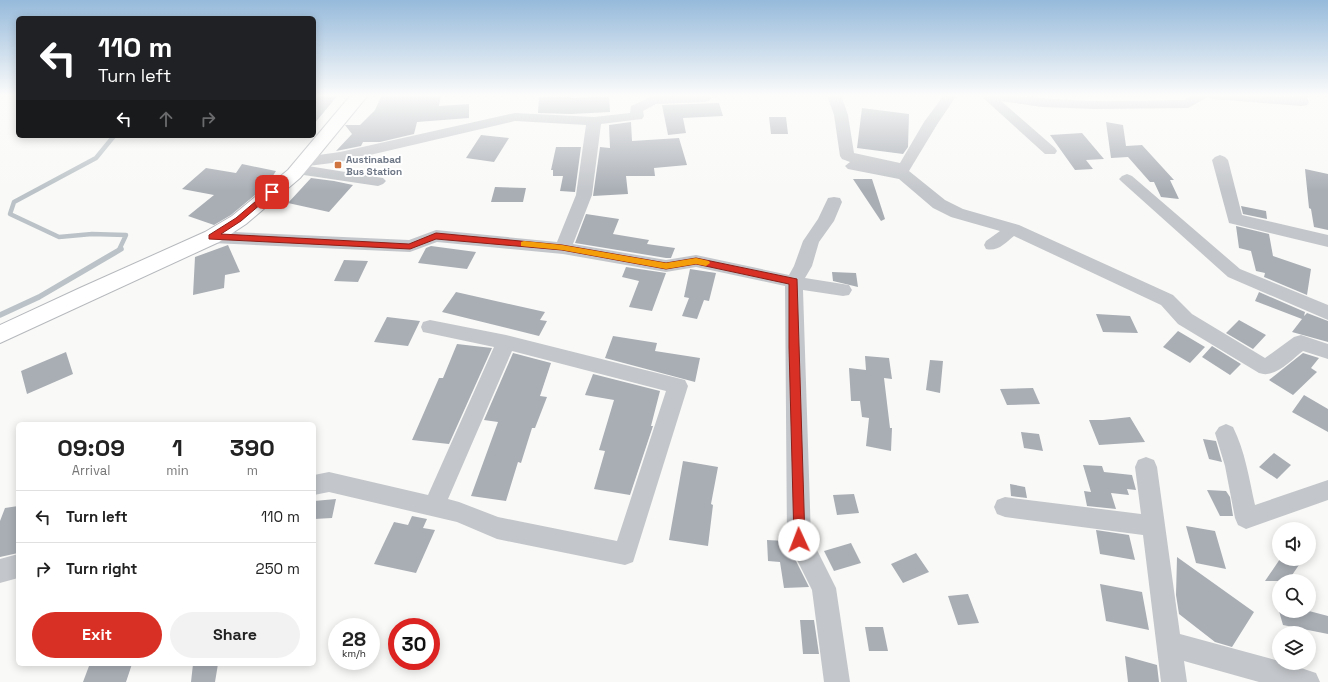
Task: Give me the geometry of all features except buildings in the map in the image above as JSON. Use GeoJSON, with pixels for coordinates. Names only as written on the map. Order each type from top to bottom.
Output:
{"type":"FeatureCollection","features":[{"type":"Feature","properties":{"kind":"main road"},"geometry":{"type":"LineString","coordinates":[[0,335],[212,237],[239,220],[300,166],[334,127]]}},
{"type":"Feature","properties":{"kind":"street"},"geometry":{"type":"LineString","coordinates":[[300,166],[475,127]]}},
{"type":"Feature","properties":{"kind":"street"},"geometry":{"type":"LineString","coordinates":[[562,248],[584,195],[593,127]]}},
{"type":"Feature","properties":{"kind":"street"},"geometry":{"type":"LineString","coordinates":[[842,127],[846,156],[859,160],[904,168],[928,127]]}},
{"type":"Feature","properties":{"kind":"street"},"geometry":{"type":"LineString","coordinates":[[1022,127],[1050,151]]}},
{"type":"Feature","properties":{"kind":"street"},"geometry":{"type":"LineString","coordinates":[[1220,160],[1235,219],[1328,241]]}},
{"type":"Feature","properties":{"kind":"street"},"geometry":{"type":"LineString","coordinates":[[300,166],[378,182]]}},
{"type":"Feature","properties":{"kind":"street"},"geometry":{"type":"LineString","coordinates":[[853,166],[904,175],[939,204],[957,213],[1013,229],[1167,300],[1185,319],[1266,368],[1301,342],[1328,352]]}},
{"type":"Feature","properties":{"kind":"street"},"geometry":{"type":"LineString","coordinates":[[1127,179],[1234,273],[1328,313]]}},
{"type":"Feature","properties":{"kind":"street"},"geometry":{"type":"LineString","coordinates":[[834,202],[826,221],[811,241],[803,266],[794,282],[794,347],[799,540],[824,588],[838,682]]}},
{"type":"Feature","properties":{"kind":"street"},"geometry":{"type":"LineString","coordinates":[[992,245],[1013,229]]}},
{"type":"Feature","properties":{"kind":"street"},"geometry":{"type":"LineString","coordinates":[[212,237],[410,246],[436,236],[562,248],[666,266],[696,261],[794,282],[842,290]]}},
{"type":"Feature","properties":{"kind":"street"},"geometry":{"type":"LineString","coordinates":[[316,485],[329,482],[459,512],[497,528],[625,554],[678,386],[506,342],[430,327]]}},
{"type":"Feature","properties":{"kind":"street"},"geometry":{"type":"LineString","coordinates":[[434,506],[506,342]]}},
{"type":"Feature","properties":{"kind":"street"},"geometry":{"type":"LineString","coordinates":[[1226,433],[1236,466],[1246,518],[1328,490]]}},
{"type":"Feature","properties":{"kind":"street"},"geometry":{"type":"LineString","coordinates":[[1146,466],[1174,682]]}},
{"type":"Feature","properties":{"kind":"street"},"geometry":{"type":"LineString","coordinates":[[1005,506],[1154,526]]}},
{"type":"Feature","properties":{"kind":"street"},"geometry":{"type":"LineString","coordinates":[[0,571],[16,567]]}},
{"type":"Feature","properties":{"kind":"street"},"geometry":{"type":"LineString","coordinates":[[1170,644],[1307,682]]}},
{"type":"Feature","properties":{"kind":"waterway"},"geometry":{"type":"LineString","coordinates":[[112,138],[96,158],[14,202],[10,214],[59,237],[92,234],[126,235],[119,250]]}},
{"type":"Feature","properties":{"kind":"waterway"},"geometry":{"type":"LineString","coordinates":[[0,315],[39,297],[121,249]]}},
{"type":"Feature","properties":{"kind":"slow traffic"},"geometry":{"type":"LineString","coordinates":[[524,244],[562,248],[666,266],[696,261],[706,263]]}},
{"type":"Feature","properties":{"kind":"place","name":"Austinabad Bus Station"},"geometry":{"type":"Point","coordinates":[338,165]}},
{"type":"Feature","properties":{"kind":"route"},"geometry":{"type":"LineString","coordinates":[[272,192],[239,220],[212,237],[410,246],[436,236],[562,248],[666,266],[696,261],[794,282],[794,347],[799,540]]}}]}
